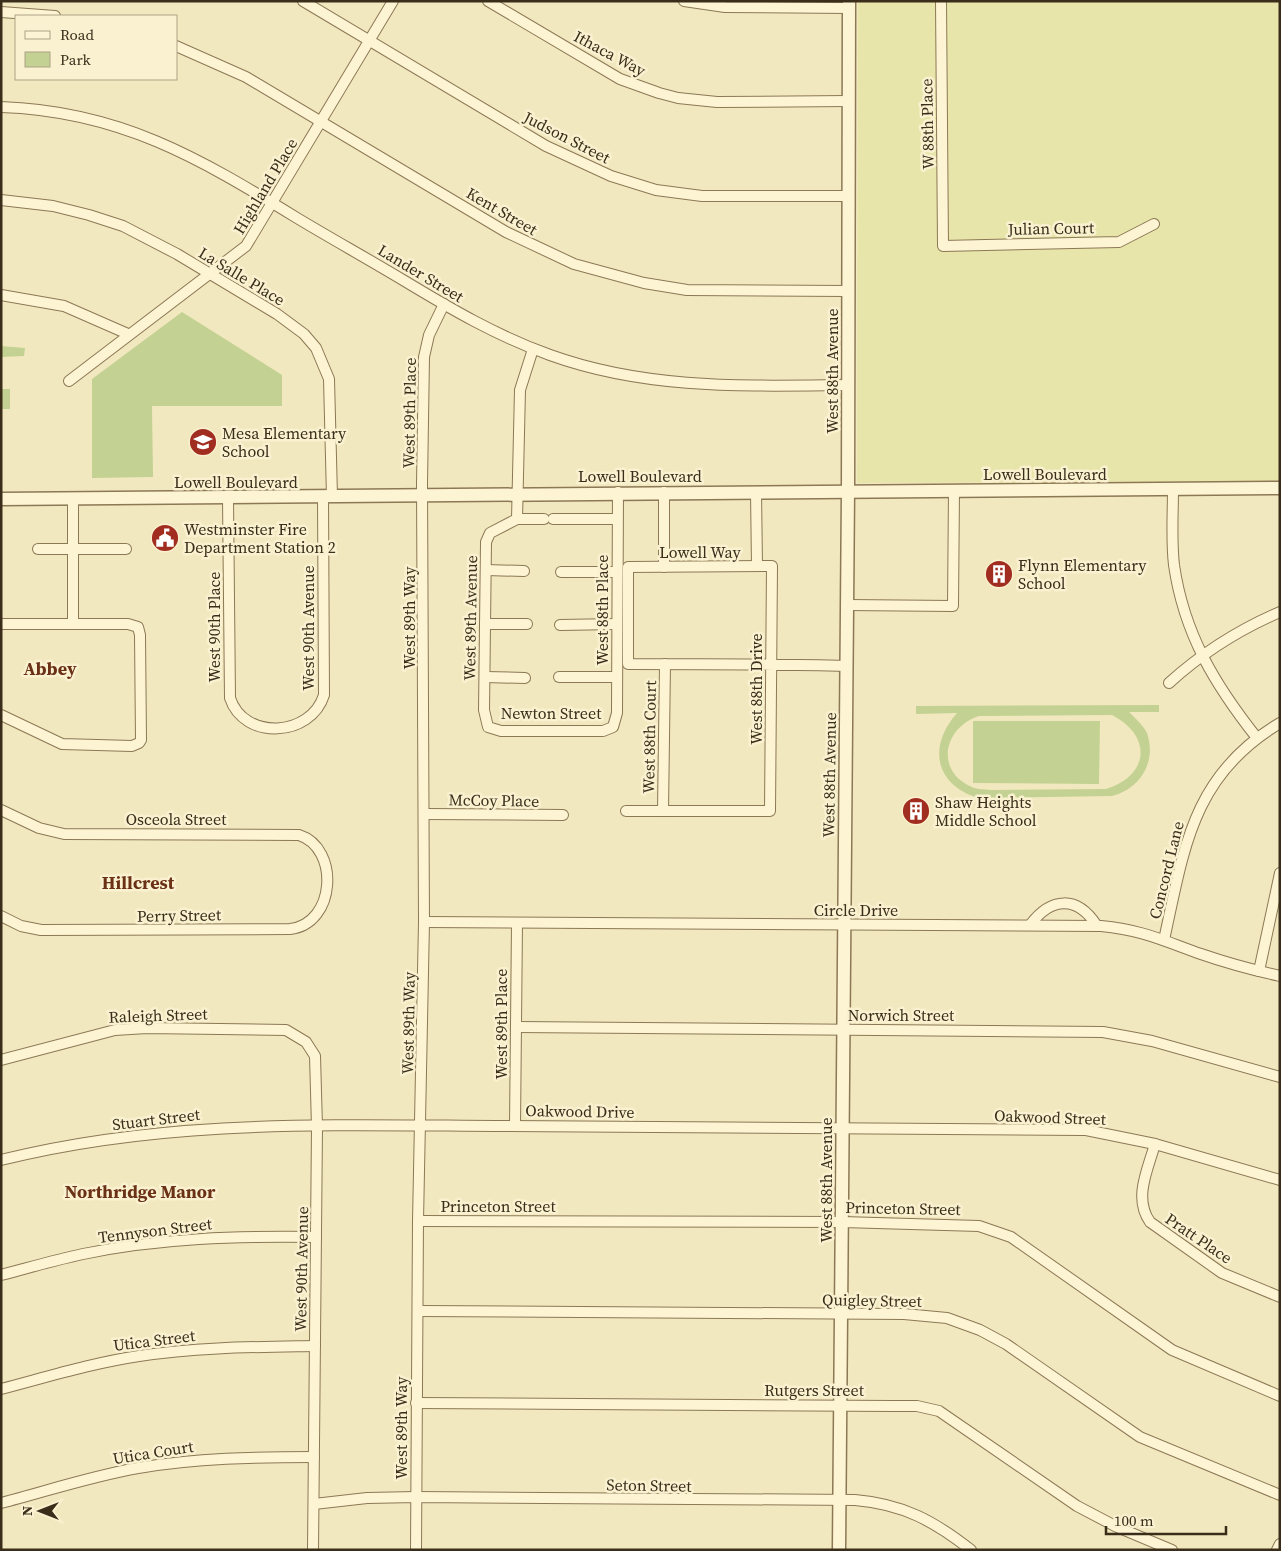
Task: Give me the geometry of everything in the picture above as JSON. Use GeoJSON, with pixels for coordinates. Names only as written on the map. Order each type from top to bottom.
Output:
{"type":"FeatureCollection","features":[{"type":"Feature","properties":{"kind":"street","name":"Judson Street"},"geometry":{"type":"LineString","coordinates":[[303,1],[546,146],[611,176],[656,190],[702,196],[848,196]]}},
{"type":"Feature","properties":{"kind":"street","name":"Highland Place"},"geometry":{"type":"LineString","coordinates":[[68,381],[242,250],[393,1]]}},
{"type":"Feature","properties":{"kind":"street","name":"Ithaca Way"},"geometry":{"type":"LineString","coordinates":[[488,1],[620,79],[659,93],[708,101],[848,101]]}},
{"type":"Feature","properties":{"kind":"street"},"geometry":{"type":"LineString","coordinates":[[684,1],[725,7],[849,4]]}},
{"type":"Feature","properties":{"kind":"street","name":"W 88th Place"},"geometry":{"type":"LineString","coordinates":[[940,1],[944,246]]}},
{"type":"Feature","properties":{"kind":"street","name":"West 88th Avenue"},"geometry":{"type":"LineString","coordinates":[[840,1550],[848,491],[849,4]]}},
{"type":"Feature","properties":{"kind":"street"},"geometry":{"type":"LineString","coordinates":[[1,12],[42,15]]}},
{"type":"Feature","properties":{"kind":"street","name":"Kent Street"},"geometry":{"type":"LineString","coordinates":[[178,47],[246,77],[506,232],[534,247],[592,270],[644,283],[687,290],[848,290]]}},
{"type":"Feature","properties":{"kind":"street","name":"Lander Street"},"geometry":{"type":"LineString","coordinates":[[1,107],[66,113],[141,134],[199,160],[476,323],[533,348],[584,366],[672,383],[708,386],[848,386]]}},
{"type":"Feature","properties":{"kind":"street","name":"La Salle Place"},"geometry":{"type":"LineString","coordinates":[[1,200],[53,206],[106,220],[136,232],[210,274],[297,328],[316,348],[326,370],[331,398],[328,497]]}},
{"type":"Feature","properties":{"kind":"street","name":"Julian Court"},"geometry":{"type":"LineString","coordinates":[[944,246],[1119,242],[1154,224]]}},
{"type":"Feature","properties":{"kind":"street"},"geometry":{"type":"LineString","coordinates":[[1,294],[64,306],[128,334]]}},
{"type":"Feature","properties":{"kind":"street","name":"West 89th Place"},"geometry":{"type":"LineString","coordinates":[[423,497],[424,357],[429,335],[444,304]]}},
{"type":"Feature","properties":{"kind":"street"},"geometry":{"type":"LineString","coordinates":[[533,348],[520,390],[517,519],[617,519]]}},
{"type":"Feature","properties":{"kind":"street"},"geometry":{"type":"LineString","coordinates":[[1173,488],[1173,549],[1187,622],[1218,687],[1257,738]]}},
{"type":"Feature","properties":{"kind":"street","name":"Lowell Boulevard"},"geometry":{"type":"LineString","coordinates":[[1,499],[423,497],[508,496],[519,493],[618,492],[1280,488]]}},
{"type":"Feature","properties":{"kind":"street"},"geometry":{"type":"LineString","coordinates":[[847,605],[952,606],[954,490]]}},
{"type":"Feature","properties":{"kind":"street","name":"West 88th Place"},"geometry":{"type":"LineString","coordinates":[[613,727],[617,713],[616,572],[618,492]]}},
{"type":"Feature","properties":{"kind":"street"},"geometry":{"type":"LineString","coordinates":[[664,492],[664,567]]}},
{"type":"Feature","properties":{"kind":"street"},"geometry":{"type":"LineString","coordinates":[[756,492],[757,566]]}},
{"type":"Feature","properties":{"kind":"street","name":"West 90th Avenue"},"geometry":{"type":"LineString","coordinates":[[275,727],[291,727],[305,721],[318,709],[324,695],[328,497]]}},
{"type":"Feature","properties":{"kind":"street","name":"West 89th Way"},"geometry":{"type":"LineString","coordinates":[[416,1550],[418,1221],[422,1125],[424,922],[423,497]]}},
{"type":"Feature","properties":{"kind":"street"},"geometry":{"type":"LineString","coordinates":[[73,498],[73,624]]}},
{"type":"Feature","properties":{"kind":"street","name":"West 90th Place"},"geometry":{"type":"LineString","coordinates":[[228,498],[230,698],[235,710],[244,719],[255,725],[275,727]]}},
{"type":"Feature","properties":{"kind":"street","name":"West 89th Avenue"},"geometry":{"type":"LineString","coordinates":[[488,727],[484,710],[486,542],[490,533],[517,519]]}},
{"type":"Feature","properties":{"kind":"street"},"geometry":{"type":"LineString","coordinates":[[38,548],[126,549]]}},
{"type":"Feature","properties":{"kind":"street","name":"Lowell Way"},"geometry":{"type":"LineString","coordinates":[[628,567],[772,566]]}},
{"type":"Feature","properties":{"kind":"street","name":"West 88th Drive"},"geometry":{"type":"LineString","coordinates":[[663,811],[770,812],[772,566]]}},
{"type":"Feature","properties":{"kind":"street","name":"West 88th Court"},"geometry":{"type":"LineString","coordinates":[[628,567],[628,664],[665,664],[663,811]]}},
{"type":"Feature","properties":{"kind":"street"},"geometry":{"type":"LineString","coordinates":[[486,570],[524,571]]}},
{"type":"Feature","properties":{"kind":"street"},"geometry":{"type":"LineString","coordinates":[[561,572],[616,572]]}},
{"type":"Feature","properties":{"kind":"street"},"geometry":{"type":"LineString","coordinates":[[1169,683],[1202,655],[1256,622],[1280,612]]}},
{"type":"Feature","properties":{"kind":"street"},"geometry":{"type":"LineString","coordinates":[[1,624],[128,624],[138,627],[140,644],[139,743],[126,746],[62,744],[1,715]]}},
{"type":"Feature","properties":{"kind":"street"},"geometry":{"type":"LineString","coordinates":[[485,624],[527,624]]}},
{"type":"Feature","properties":{"kind":"street"},"geometry":{"type":"LineString","coordinates":[[560,625],[617,624]]}},
{"type":"Feature","properties":{"kind":"street"},"geometry":{"type":"LineString","coordinates":[[665,664],[846,666]]}},
{"type":"Feature","properties":{"kind":"street"},"geometry":{"type":"LineString","coordinates":[[484,677],[525,678]]}},
{"type":"Feature","properties":{"kind":"street"},"geometry":{"type":"LineString","coordinates":[[559,677],[617,677]]}},
{"type":"Feature","properties":{"kind":"street","name":"Concord Lane"},"geometry":{"type":"LineString","coordinates":[[1164,940],[1186,844],[1199,808],[1230,763],[1257,738],[1280,723]]}},
{"type":"Feature","properties":{"kind":"street","name":"Newton Street"},"geometry":{"type":"LineString","coordinates":[[488,727],[501,731],[602,731],[613,727]]}},
{"type":"Feature","properties":{"kind":"street","name":"Osceola Street"},"geometry":{"type":"LineString","coordinates":[[1,810],[39,828],[64,834],[299,835],[308,839],[320,850],[324,859],[326,879]]}},
{"type":"Feature","properties":{"kind":"street"},"geometry":{"type":"LineString","coordinates":[[626,811],[663,811]]}},
{"type":"Feature","properties":{"kind":"street","name":"McCoy Place"},"geometry":{"type":"LineString","coordinates":[[424,814],[563,815]]}},
{"type":"Feature","properties":{"kind":"street"},"geometry":{"type":"LineString","coordinates":[[1259,971],[1280,873]]}},
{"type":"Feature","properties":{"kind":"street","name":"Perry Street"},"geometry":{"type":"LineString","coordinates":[[1,916],[21,926],[41,930],[296,928],[313,920],[322,909],[326,892],[326,879]]}},
{"type":"Feature","properties":{"kind":"street"},"geometry":{"type":"LineString","coordinates":[[1030,925],[1039,913],[1058,903],[1071,904],[1083,908],[1097,926]]}},
{"type":"Feature","properties":{"kind":"street","name":"Circle Drive"},"geometry":{"type":"LineString","coordinates":[[424,922],[1097,926],[1131,929],[1200,954],[1280,976]]}},
{"type":"Feature","properties":{"kind":"street","name":"West 89th Place"},"geometry":{"type":"LineString","coordinates":[[515,1126],[517,923]]}},
{"type":"Feature","properties":{"kind":"street","name":"Norwich Street"},"geometry":{"type":"LineString","coordinates":[[516,1027],[1103,1032],[1152,1041],[1280,1077]]}},
{"type":"Feature","properties":{"kind":"street","name":"West 90th Avenue"},"geometry":{"type":"LineString","coordinates":[[259,1028],[273,1028],[294,1033],[312,1049],[317,1064],[314,1550]]}},
{"type":"Feature","properties":{"kind":"street","name":"Raleigh Street"},"geometry":{"type":"LineString","coordinates":[[1,1060],[115,1030],[259,1028]]}},
{"type":"Feature","properties":{"kind":"street","name":"Oakwood Drive"},"geometry":{"type":"LineString","coordinates":[[317,1127],[422,1125],[843,1129]]}},
{"type":"Feature","properties":{"kind":"street","name":"Stuart Street"},"geometry":{"type":"LineString","coordinates":[[1,1160],[50,1149],[130,1136],[192,1129],[317,1127]]}},
{"type":"Feature","properties":{"kind":"street","name":"Oakwood Street"},"geometry":{"type":"LineString","coordinates":[[843,1129],[1086,1130],[1155,1144],[1280,1180]]}},
{"type":"Feature","properties":{"kind":"street","name":"Pratt Place"},"geometry":{"type":"LineString","coordinates":[[1155,1144],[1141,1195],[1143,1209],[1150,1222],[1222,1273],[1280,1297]]}},
{"type":"Feature","properties":{"kind":"street","name":"Princeton Street"},"geometry":{"type":"LineString","coordinates":[[418,1221],[842,1222],[961,1224],[997,1230],[1019,1242],[1172,1350],[1280,1396]]}},
{"type":"Feature","properties":{"kind":"street","name":"Tennyson Street"},"geometry":{"type":"LineString","coordinates":[[1,1275],[83,1254],[180,1240],[266,1236],[316,1237]]}},
{"type":"Feature","properties":{"kind":"street","name":"Quigley Street"},"geometry":{"type":"LineString","coordinates":[[418,1311],[935,1316],[958,1321],[1006,1344],[1140,1437],[1280,1495]]}},
{"type":"Feature","properties":{"kind":"street","name":"Utica Street"},"geometry":{"type":"LineString","coordinates":[[1,1389],[76,1369],[140,1356],[215,1348],[315,1346]]}},
{"type":"Feature","properties":{"kind":"street","name":"Rutgers Street"},"geometry":{"type":"LineString","coordinates":[[416,1403],[917,1406],[939,1411],[1077,1506],[1111,1524],[1172,1550]]}},
{"type":"Feature","properties":{"kind":"street","name":"Utica Court"},"geometry":{"type":"LineString","coordinates":[[1,1503],[112,1474],[157,1465],[222,1458],[314,1457]]}},
{"type":"Feature","properties":{"kind":"street","name":"Seton Street"},"geometry":{"type":"LineString","coordinates":[[314,1504],[367,1498],[416,1497],[870,1501],[899,1507],[929,1521],[971,1550]]}},
{"type":"Feature","properties":{"kind":"street"},"geometry":{"type":"LineString","coordinates":[[1277,1550],[1280,1544]]}},
{"type":"Feature","properties":{"kind":"shaded area"},"geometry":{"type":"Polygon","coordinates":[[[858,1],[1280,1],[1280,482],[857,483],[858,1]]]}},
{"type":"Feature","properties":{"kind":"green space"},"geometry":{"type":"Polygon","coordinates":[[[182,312],[282,375],[282,406],[152,406],[153,477],[92,478],[92,379],[182,312]]]}},
{"type":"Feature","properties":{"kind":"green space"},"geometry":{"type":"Polygon","coordinates":[[[1,346],[25,348],[24,356],[1,357],[1,346]]]}},
{"type":"Feature","properties":{"kind":"green space"},"geometry":{"type":"Polygon","coordinates":[[[1,389],[10,389],[10,409],[1,409],[1,389]]]}},
{"type":"Feature","properties":{"kind":"green space"},"geometry":{"type":"Polygon","coordinates":[[[1159,705],[1159,712],[1129,712],[1147,733],[1150,754],[1144,773],[1138,781],[1122,792],[1112,796],[978,798],[963,792],[952,783],[944,774],[940,763],[939,751],[942,738],[957,713],[916,714],[916,706],[1159,705]],[[1112,715],[979,716],[958,729],[951,739],[948,760],[952,771],[960,780],[977,789],[1106,789],[1120,783],[1131,775],[1138,765],[1140,755],[1139,744],[1134,734],[1125,724],[1112,715]]]}},
{"type":"Feature","properties":{"kind":"green space"},"geometry":{"type":"Polygon","coordinates":[[[973,721],[1100,721],[1099,784],[973,783],[973,721]]]}},
{"type":"Feature","properties":{"kind":"place","name":"Mesa Elementary School"},"geometry":{"type":"Point","coordinates":[203,442]}},
{"type":"Feature","properties":{"kind":"place","name":"Westminster Fire Department Station 2"},"geometry":{"type":"Point","coordinates":[165,538]}},
{"type":"Feature","properties":{"kind":"place","name":"Flynn Elementary School"},"geometry":{"type":"Point","coordinates":[999,574]}},
{"type":"Feature","properties":{"kind":"place","name":"Shaw Heights Middle School"},"geometry":{"type":"Point","coordinates":[916,811]}},
{"type":"Feature","properties":{"kind":"district","name":"Abbey"},"geometry":{"type":"Point","coordinates":[50,669]}},
{"type":"Feature","properties":{"kind":"district","name":"Hillcrest"},"geometry":{"type":"Point","coordinates":[138,883]}},
{"type":"Feature","properties":{"kind":"district","name":"Northridge Manor"},"geometry":{"type":"Point","coordinates":[140,1192]}}]}
